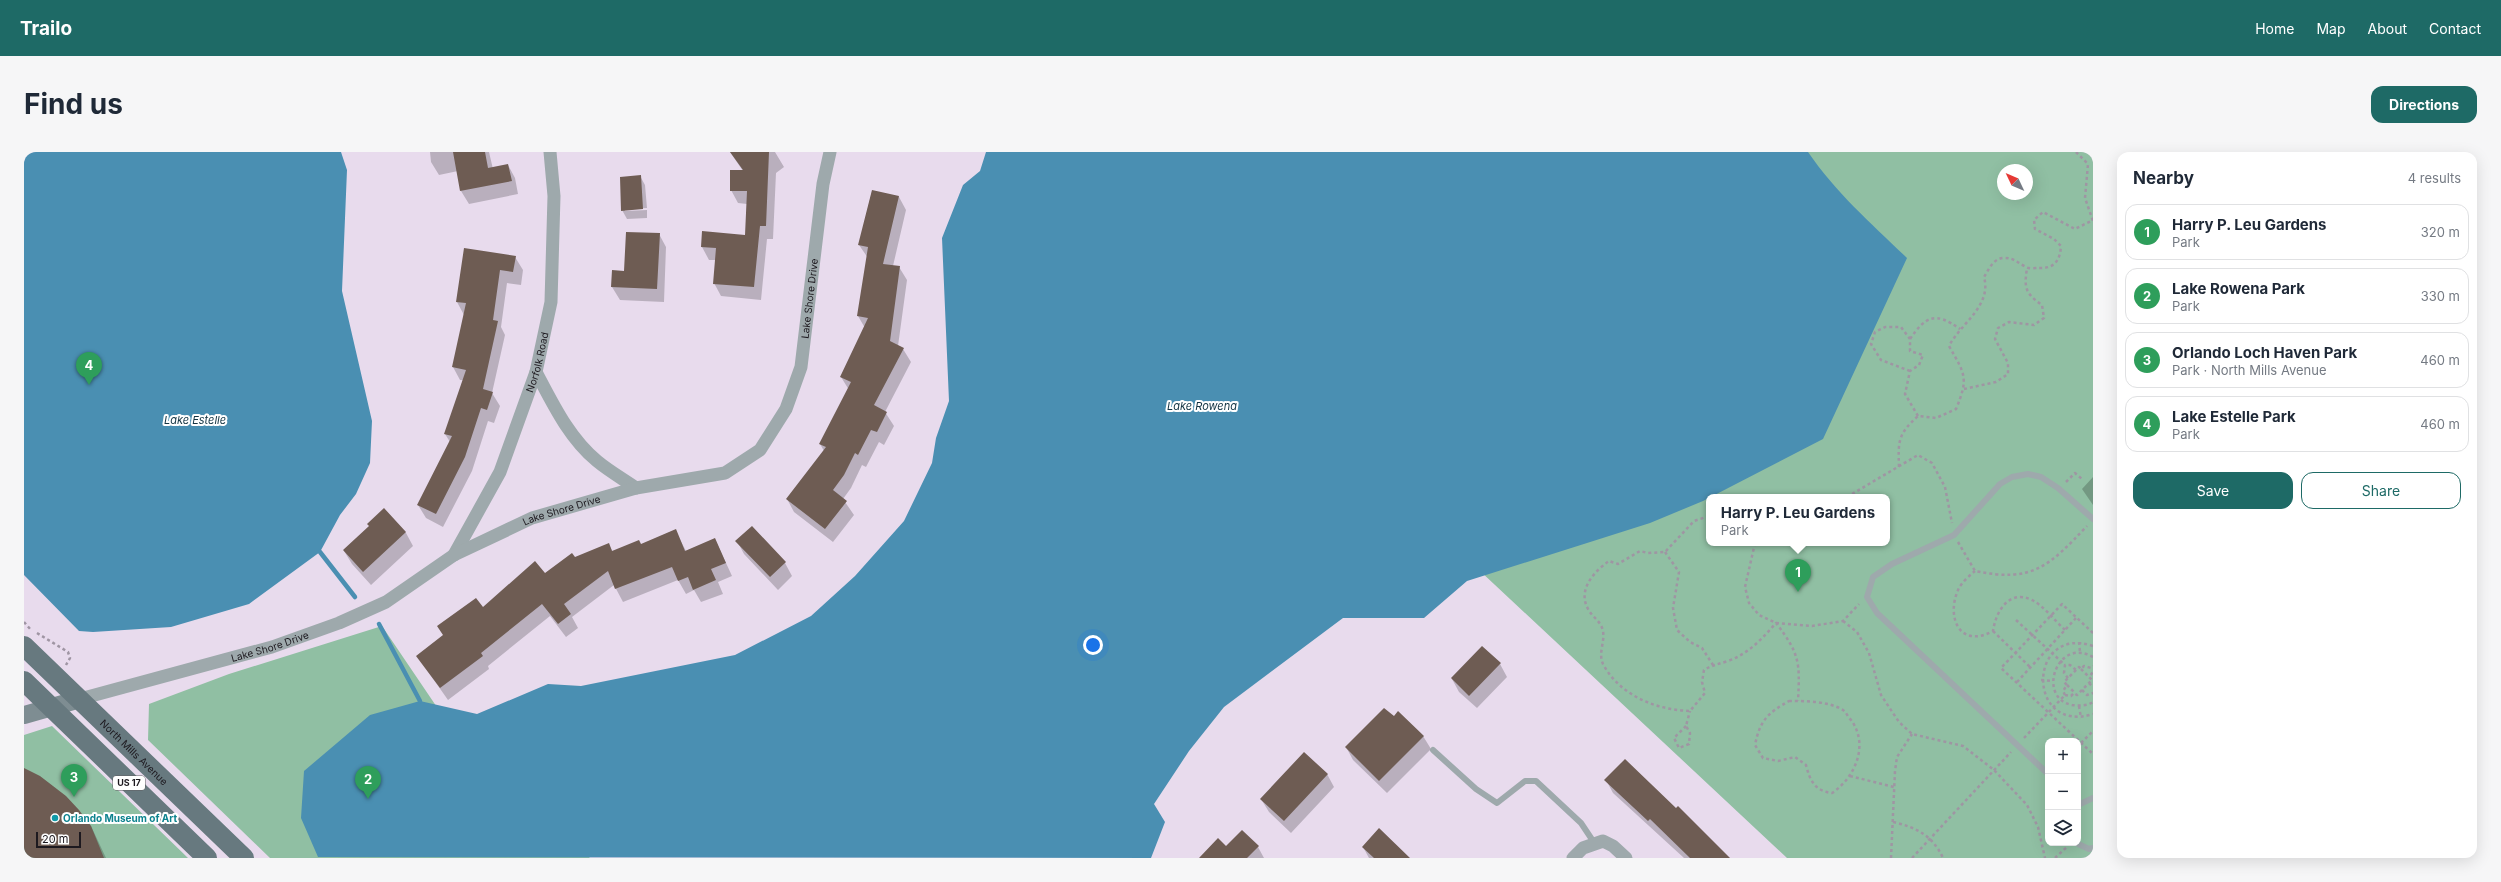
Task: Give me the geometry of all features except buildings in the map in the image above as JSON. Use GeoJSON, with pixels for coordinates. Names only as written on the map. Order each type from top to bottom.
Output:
{"type":"FeatureCollection","features":[{"type":"Feature","properties":{"kind":"main road","name":"North Mills Avenue"},"geometry":{"type":"LineString","coordinates":[[24,646],[244,858]]}},
{"type":"Feature","properties":{"kind":"main road","name":"US 17"},"geometry":{"type":"LineString","coordinates":[[24,681],[207,858]]}},
{"type":"Feature","properties":{"kind":"street","name":"Norfolk Road"},"geometry":{"type":"LineString","coordinates":[[454,555],[500,472],[536,372],[551,302],[554,196],[550,152]]}},
{"type":"Feature","properties":{"kind":"street","name":"Lake Shore Drive"},"geometry":{"type":"LineString","coordinates":[[80,699],[272,647],[339,623],[386,602],[454,555],[532,518],[636,488],[725,473],[760,450],[786,409],[802,367],[822,184],[830,152]]}},
{"type":"Feature","properties":{"kind":"street"},"geometry":{"type":"LineString","coordinates":[[536,372],[556,410],[574,438],[597,461],[636,488]]}},
{"type":"Feature","properties":{"kind":"street"},"geometry":{"type":"LineString","coordinates":[[24,715],[80,699]]}},
{"type":"Feature","properties":{"kind":"street"},"geometry":{"type":"LineString","coordinates":[[1573,858],[1589,846],[1603,841],[1613,846],[1626,858]]}},
{"type":"Feature","properties":{"kind":"lane"},"geometry":{"type":"LineString","coordinates":[[2045,771],[1877,613],[1867,597],[1873,577],[1898,561],[1954,535],[2000,484],[2012,477],[2028,474],[2042,477],[2058,488],[2093,519]]}},
{"type":"Feature","properties":{"kind":"lane"},"geometry":{"type":"LineString","coordinates":[[1433,750],[1476,789],[1497,803],[1525,782],[1536,781],[1581,824],[1589,846]]}},
{"type":"Feature","properties":{"kind":"lane"},"geometry":{"type":"LineString","coordinates":[[2081,803],[2093,798]]}},
{"type":"Feature","properties":{"kind":"lane"},"geometry":{"type":"LineString","coordinates":[[2081,845],[2089,849],[2093,848]]}},
{"type":"Feature","properties":{"kind":"path"},"geometry":{"type":"LineString","coordinates":[[1899,467],[1898,439],[1909,424],[1918,416],[1936,418],[1956,409],[1964,389],[1963,371],[1949,346],[1960,329],[1976,312],[1985,298],[1986,285],[1984,277],[1992,263],[2002,258],[2016,260],[2027,268],[2046,269],[2056,264],[2060,257],[2061,246],[2054,239],[2035,229],[2034,220],[2043,212],[2075,229],[2093,221],[2085,198],[2088,164],[2076,152]]}},
{"type":"Feature","properties":{"kind":"path"},"geometry":{"type":"LineString","coordinates":[[1964,389],[1996,382],[2008,374],[2008,363],[1995,339],[1998,328],[2009,322],[2034,325],[2044,318],[2042,305],[2030,297],[2024,285],[2027,268]]}},
{"type":"Feature","properties":{"kind":"path"},"geometry":{"type":"LineString","coordinates":[[1918,416],[1905,394],[1910,371],[1919,365],[1923,355],[1910,351],[1910,339],[1920,325],[1930,318],[1942,318],[1960,329]]}},
{"type":"Feature","properties":{"kind":"path"},"geometry":{"type":"LineString","coordinates":[[1910,339],[1900,327],[1885,327],[1875,332],[1871,344],[1882,360],[1910,371]]}},
{"type":"Feature","properties":{"kind":"path"},"geometry":{"type":"LineString","coordinates":[[1852,494],[1918,455],[1932,463],[1945,488],[1954,535],[1975,571],[2002,576],[2016,576],[2032,571],[2049,562],[2093,519]]}},
{"type":"Feature","properties":{"kind":"path"},"geometry":{"type":"LineString","coordinates":[[2072,487],[2066,482],[2076,473],[2082,478]]}},
{"type":"Feature","properties":{"kind":"path"},"geometry":{"type":"LineString","coordinates":[[1690,711],[1661,708],[1640,699],[1621,686],[1603,663],[1600,647],[1603,632],[1599,623],[1587,608],[1585,589],[1594,572],[1609,560],[1618,564],[1640,551],[1648,553],[1665,552],[1694,521],[1706,517]]}},
{"type":"Feature","properties":{"kind":"path"},"geometry":{"type":"LineString","coordinates":[[1754,546],[1745,587],[1749,602],[1759,615],[1776,623],[1812,626],[1843,621],[1867,597]]}},
{"type":"Feature","properties":{"kind":"path"},"geometry":{"type":"LineString","coordinates":[[1665,552],[1679,572],[1673,608],[1678,630],[1690,642],[1702,648],[1713,665]]}},
{"type":"Feature","properties":{"kind":"path"},"geometry":{"type":"LineString","coordinates":[[1975,571],[1959,588],[1953,606],[1954,618],[1959,629],[1969,637],[1976,638],[1993,631]]}},
{"type":"Feature","properties":{"kind":"path"},"geometry":{"type":"LineString","coordinates":[[1993,631],[1995,618],[2000,608],[2006,602],[2023,598],[2033,600],[2064,630]]}},
{"type":"Feature","properties":{"kind":"path"},"geometry":{"type":"LineString","coordinates":[[2076,738],[2001,668],[2062,604],[2093,633]]}},
{"type":"Feature","properties":{"kind":"path"},"geometry":{"type":"LineString","coordinates":[[2016,682],[2076,618]]}},
{"type":"Feature","properties":{"kind":"path"},"geometry":{"type":"LineString","coordinates":[[2016,620],[2065,665],[2070,665],[2076,670]]}},
{"type":"Feature","properties":{"kind":"path"},"geometry":{"type":"LineString","coordinates":[[1843,621],[1857,632],[1869,653],[1881,695],[1899,722],[1912,734],[1963,746],[1994,770],[2027,805],[2038,827],[2045,858]]}},
{"type":"Feature","properties":{"kind":"path"},"geometry":{"type":"LineString","coordinates":[[1686,726],[1690,733],[1689,744],[1679,748],[1674,738],[1686,726],[1690,711],[1704,693],[1702,682],[1704,670],[1713,665],[1728,661],[1756,646],[1776,623]]}},
{"type":"Feature","properties":{"kind":"path"},"geometry":{"type":"LineString","coordinates":[[1776,623],[1792,644],[1800,666],[1798,701]]}},
{"type":"Feature","properties":{"kind":"path"},"geometry":{"type":"LineString","coordinates":[[1993,631],[2030,668]]}},
{"type":"Feature","properties":{"kind":"path"},"geometry":{"type":"LineString","coordinates":[[2093,646],[2079,642],[2064,644],[2053,653],[2044,666],[2041,680],[2046,696],[2053,707],[2066,715],[2081,718],[2093,714]]}},
{"type":"Feature","properties":{"kind":"path"},"geometry":{"type":"LineString","coordinates":[[2079,642],[2080,652]]}},
{"type":"Feature","properties":{"kind":"path"},"geometry":{"type":"LineString","coordinates":[[2093,657],[2080,652],[2061,661],[2054,672],[2053,681],[2061,699],[2070,704],[2079,706],[2093,702]]}},
{"type":"Feature","properties":{"kind":"path"},"geometry":{"type":"LineString","coordinates":[[2065,665],[2064,673],[2068,678]]}},
{"type":"Feature","properties":{"kind":"path"},"geometry":{"type":"LineString","coordinates":[[2077,695],[2064,682],[2079,667],[2081,669],[2086,665],[2092,669],[2089,677]]}},
{"type":"Feature","properties":{"kind":"path"},"geometry":{"type":"LineString","coordinates":[[2065,695],[2071,696],[2074,693],[2077,695],[2092,680],[2081,669]]}},
{"type":"Feature","properties":{"kind":"path"},"geometry":{"type":"LineString","coordinates":[[2041,680],[2053,681]]}},
{"type":"Feature","properties":{"kind":"path"},"geometry":{"type":"LineString","coordinates":[[2089,683],[2093,687]]}},
{"type":"Feature","properties":{"kind":"path"},"geometry":{"type":"LineString","coordinates":[[2065,695],[2064,689],[2067,685]]}},
{"type":"Feature","properties":{"kind":"path"},"geometry":{"type":"LineString","coordinates":[[2082,690],[2087,695],[2093,692]]}},
{"type":"Feature","properties":{"kind":"path"},"geometry":{"type":"LineString","coordinates":[[1912,858],[2065,695]]}},
{"type":"Feature","properties":{"kind":"path"},"geometry":{"type":"LineString","coordinates":[[1789,701],[1798,701],[1821,703],[1843,710],[1858,729],[1861,741],[1859,755],[1850,776],[1842,786],[1832,793],[1821,792],[1810,780],[1806,765],[1795,757],[1778,761],[1763,758],[1755,745],[1758,730],[1769,713],[1789,701]]}},
{"type":"Feature","properties":{"kind":"path"},"geometry":{"type":"LineString","coordinates":[[2079,706],[2081,718]]}},
{"type":"Feature","properties":{"kind":"path"},"geometry":{"type":"LineString","coordinates":[[2093,731],[2081,743],[2093,754]]}},
{"type":"Feature","properties":{"kind":"path"},"geometry":{"type":"LineString","coordinates":[[1891,858],[1894,787],[1897,757],[1912,734]]}},
{"type":"Feature","properties":{"kind":"path"},"geometry":{"type":"LineString","coordinates":[[1850,776],[1894,787]]}},
{"type":"Feature","properties":{"kind":"path"},"geometry":{"type":"LineString","coordinates":[[1893,822],[1910,826],[1930,838],[1943,858]]}},
{"type":"Feature","properties":{"kind":"path"},"geometry":{"type":"LineString","coordinates":[[2055,858],[2068,846]]}},
{"type":"Feature","properties":{"kind":"green space"},"geometry":{"type":"Polygon","coordinates":[[[1639,152],[2093,152],[2093,858],[1787,858],[1355,454],[1639,152]]]}},
{"type":"Feature","properties":{"kind":"green space"},"geometry":{"type":"Polygon","coordinates":[[[382,626],[449,725],[590,858],[270,858],[148,740],[149,704],[229,674],[382,626]]]}},
{"type":"Feature","properties":{"kind":"green space"},"geometry":{"type":"Polygon","coordinates":[[[52,726],[188,858],[24,858],[24,735],[52,726]]]}},
{"type":"Feature","properties":{"kind":"water","name":"Lake Estelle"},"geometry":{"type":"Polygon","coordinates":[[[24,152],[341,152],[347,170],[342,291],[372,421],[370,463],[356,494],[340,515],[320,552],[249,604],[171,627],[93,632],[79,631],[24,575],[24,152]]]}},
{"type":"Feature","properties":{"kind":"water","name":"Lake Rowena"},"geometry":{"type":"Polygon","coordinates":[[[986,152],[1808,152],[1843,195],[1907,258],[1823,439],[1717,494],[1706,494],[1706,499],[1703,501],[1650,523],[1467,581],[1424,618],[1343,618],[1224,707],[1189,751],[1154,804],[1165,822],[1151,858],[318,857],[301,818],[304,771],[370,715],[420,701],[477,714],[548,684],[581,686],[735,655],[811,616],[855,576],[904,521],[932,463],[936,438],[949,401],[942,238],[963,185],[980,171],[986,152]]]}},
{"type":"Feature","properties":{"kind":"waterway"},"geometry":{"type":"LineString","coordinates":[[320,552],[355,597]]}},
{"type":"Feature","properties":{"kind":"waterway"},"geometry":{"type":"LineString","coordinates":[[379,624],[420,701]]}},
{"type":"Feature","properties":{"kind":"place","name":"Lake Estelle Park"},"geometry":{"type":"Point","coordinates":[89,385]}},
{"type":"Feature","properties":{"kind":"place","name":"Harry P. Leu Gardens"},"geometry":{"type":"Point","coordinates":[1798,592]}},
{"type":"Feature","properties":{"kind":"place","name":"Orlando Loch Haven Park"},"geometry":{"type":"Point","coordinates":[74,797]}},
{"type":"Feature","properties":{"kind":"place","name":"Lake Rowena Park"},"geometry":{"type":"Point","coordinates":[368,799]}},
{"type":"Feature","properties":{"kind":"place","name":"Orlando Museum of Art"},"geometry":{"type":"Point","coordinates":[55,818]}}]}
